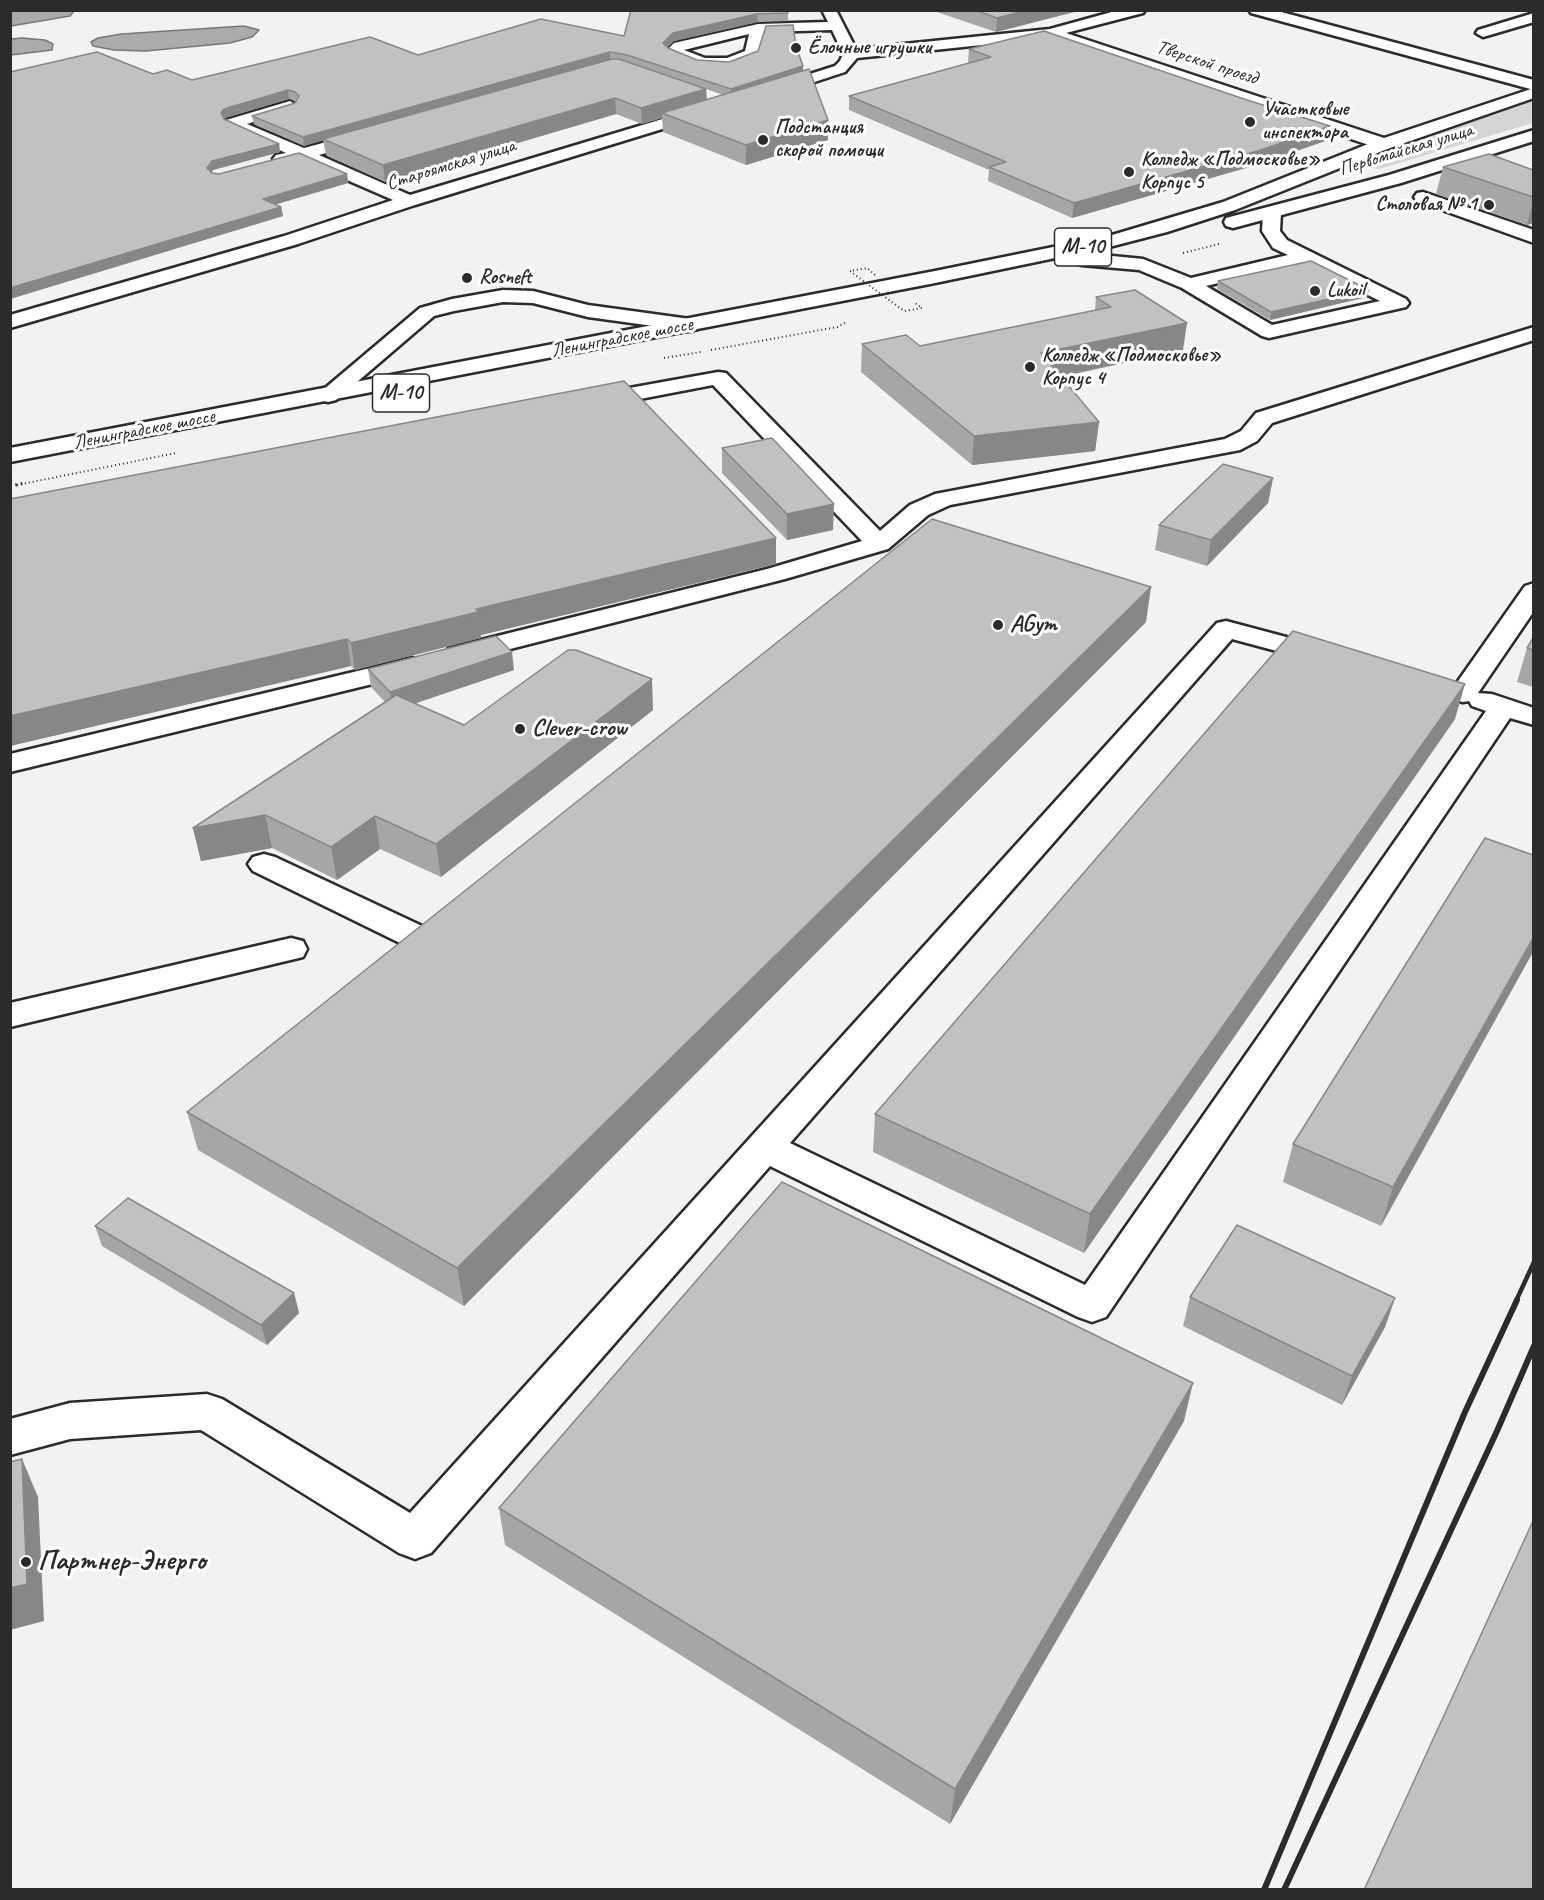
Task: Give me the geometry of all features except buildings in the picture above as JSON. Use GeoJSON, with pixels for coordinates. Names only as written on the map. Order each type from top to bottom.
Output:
{"type":"FeatureCollection","features":[{"type":"Feature","properties":{"kind":"main road"},"geometry":{"type":"LineString","coordinates":[[829,10],[851,54]]}},
{"type":"Feature","properties":{"kind":"main road"},"geometry":{"type":"LineString","coordinates":[[851,54],[1050,33],[1138,10]]}},
{"type":"Feature","properties":{"kind":"main road"},"geometry":{"type":"LineString","coordinates":[[1256,10],[1533,85]]}},
{"type":"Feature","properties":{"kind":"main road"},"geometry":{"type":"LineString","coordinates":[[1483,33],[1533,17]]}},
{"type":"Feature","properties":{"kind":"main road"},"geometry":{"type":"LineString","coordinates":[[758,28],[752,54],[729,63],[703,63],[674,51],[679,46],[758,28],[837,26]]}},
{"type":"Feature","properties":{"kind":"main road","name":"Тверской проезд"},"geometry":{"type":"LineString","coordinates":[[1050,33],[1384,144]]}},
{"type":"Feature","properties":{"kind":"main road"},"geometry":{"type":"LineString","coordinates":[[750,98],[803,83],[840,69],[851,54]]}},
{"type":"Feature","properties":{"kind":"main road","name":"Первомайская улица"},"geometry":{"type":"LineString","coordinates":[[1229,206],[1384,144],[1533,93]]}},
{"type":"Feature","properties":{"kind":"main road","name":"Староямская улица"},"geometry":{"type":"LineString","coordinates":[[10,322],[291,240],[712,100]]}},
{"type":"Feature","properties":{"kind":"main road"},"geometry":{"type":"LineString","coordinates":[[290,106],[232,123],[409,201]]}},
{"type":"Feature","properties":{"kind":"main road"},"geometry":{"type":"LineString","coordinates":[[261,165],[382,131]]}},
{"type":"Feature","properties":{"kind":"main road","name":"Первомайская улица"},"geometry":{"type":"LineString","coordinates":[[1082,259],[1272,213],[1395,179],[1533,135]]}},
{"type":"Feature","properties":{"kind":"main road"},"geometry":{"type":"LineString","coordinates":[[1343,160],[1333,175],[1340,179],[1363,182],[1395,179]]}},
{"type":"Feature","properties":{"kind":"main road"},"geometry":{"type":"LineString","coordinates":[[1423,197],[1533,237]]}},
{"type":"Feature","properties":{"kind":"main road","name":"Ленинградское шоссе"},"geometry":{"type":"LineString","coordinates":[[10,455],[1069,250],[1160,228],[1229,206]]}},
{"type":"Feature","properties":{"kind":"main road"},"geometry":{"type":"LineString","coordinates":[[1082,259],[1143,265],[1189,285],[1269,332],[1399,303],[1280,244],[1271,231],[1272,213]]}},
{"type":"Feature","properties":{"kind":"main road"},"geometry":{"type":"LineString","coordinates":[[1189,285],[1304,257]]}},
{"type":"Feature","properties":{"kind":"main road","name":"Ленинградское шоссе"},"geometry":{"type":"LineString","coordinates":[[10,469],[924,292],[1082,259]]}},
{"type":"Feature","properties":{"kind":"main road"},"geometry":{"type":"LineString","coordinates":[[328,395],[427,312],[452,304],[503,296],[533,297],[588,311],[690,325]]}},
{"type":"Feature","properties":{"kind":"main road"},"geometry":{"type":"LineString","coordinates":[[10,763],[274,701],[789,560],[879,544],[919,510],[943,499],[1232,446],[1249,436],[1264,418],[1533,333]]}},
{"type":"Feature","properties":{"kind":"main road"},"geometry":{"type":"LineString","coordinates":[[573,405],[639,402],[718,378],[879,544]]}},
{"type":"Feature","properties":{"kind":"main road"},"geometry":{"type":"LineString","coordinates":[[1463,694],[1533,591]]}},
{"type":"Feature","properties":{"kind":"main road"},"geometry":{"type":"LineString","coordinates":[[10,1437],[70,1421],[207,1412],[415,1539],[1226,629],[1350,663]]}},
{"type":"Feature","properties":{"kind":"main road"},"geometry":{"type":"LineString","coordinates":[[764,1147],[1092,1306],[1518,712],[1384,672]]}},
{"type":"Feature","properties":{"kind":"main road"},"geometry":{"type":"LineString","coordinates":[[264,864],[410,934]]}},
{"type":"Feature","properties":{"kind":"main road"},"geometry":{"type":"LineString","coordinates":[[10,1015],[291,949]]}},
{"type":"Feature","properties":{"kind":"path"},"geometry":{"type":"LineString","coordinates":[[171,75],[194,80],[196,85]]}},
{"type":"Feature","properties":{"kind":"path"},"geometry":{"type":"LineString","coordinates":[[875,275],[867,268],[850,271],[904,311],[922,308],[915,303]]}},
{"type":"Feature","properties":{"kind":"shaded area"},"geometry":{"type":"Polygon","coordinates":[[[11,10],[74,11],[70,16],[11,26],[11,10]]]}},
{"type":"Feature","properties":{"kind":"shaded area"},"geometry":{"type":"Polygon","coordinates":[[[244,26],[259,30],[252,37],[230,43],[146,51],[114,50],[93,46],[91,42],[98,38],[121,34],[244,26]]]}},
{"type":"Feature","properties":{"kind":"shaded area"},"geometry":{"type":"Polygon","coordinates":[[[11,39],[45,40],[53,44],[52,50],[11,55],[11,39]]]}},
{"type":"Feature","properties":{"kind":"shaded area"},"geometry":{"type":"Polygon","coordinates":[[[1533,100],[1533,123],[1379,169],[1359,166],[1360,162],[1533,100]]]}},
{"type":"Feature","properties":{"kind":"railway"},"geometry":{"type":"LineString","coordinates":[[1516,1301],[1534,1262]]}},
{"type":"Feature","properties":{"kind":"railway"},"geometry":{"type":"LineString","coordinates":[[1264,1890],[1465,1412],[1517,1300]]}},
{"type":"Feature","properties":{"kind":"railway"},"geometry":{"type":"LineString","coordinates":[[1284,1890],[1497,1431],[1534,1346]]}},
{"type":"Feature","properties":{"kind":"place","name":"Ёлочные игрушки"},"geometry":{"type":"Point","coordinates":[796,48]}},
{"type":"Feature","properties":{"kind":"place","name":"Участковые инспектора"},"geometry":{"type":"Point","coordinates":[1250,122]}},
{"type":"Feature","properties":{"kind":"place","name":"Подстанция скорой помощи"},"geometry":{"type":"Point","coordinates":[763,140]}},
{"type":"Feature","properties":{"kind":"place","name":"Колледж «Подмосковье» Корпус 5"},"geometry":{"type":"Point","coordinates":[1129,172]}},
{"type":"Feature","properties":{"kind":"place","name":"Столовая № 1"},"geometry":{"type":"Point","coordinates":[1489,205]}},
{"type":"Feature","properties":{"kind":"place","name":"Rosneft"},"geometry":{"type":"Point","coordinates":[467,278]}},
{"type":"Feature","properties":{"kind":"place","name":"Lukoil"},"geometry":{"type":"Point","coordinates":[1315,291]}},
{"type":"Feature","properties":{"kind":"place","name":"Колледж «Подмосковье» Корпус 4"},"geometry":{"type":"Point","coordinates":[1030,367]}},
{"type":"Feature","properties":{"kind":"place","name":"AGym"},"geometry":{"type":"Point","coordinates":[998,625]}},
{"type":"Feature","properties":{"kind":"place","name":"Clever-crow"},"geometry":{"type":"Point","coordinates":[520,729]}},
{"type":"Feature","properties":{"kind":"place","name":"Партнер-Энерго"},"geometry":{"type":"Point","coordinates":[26,1562]}}]}
